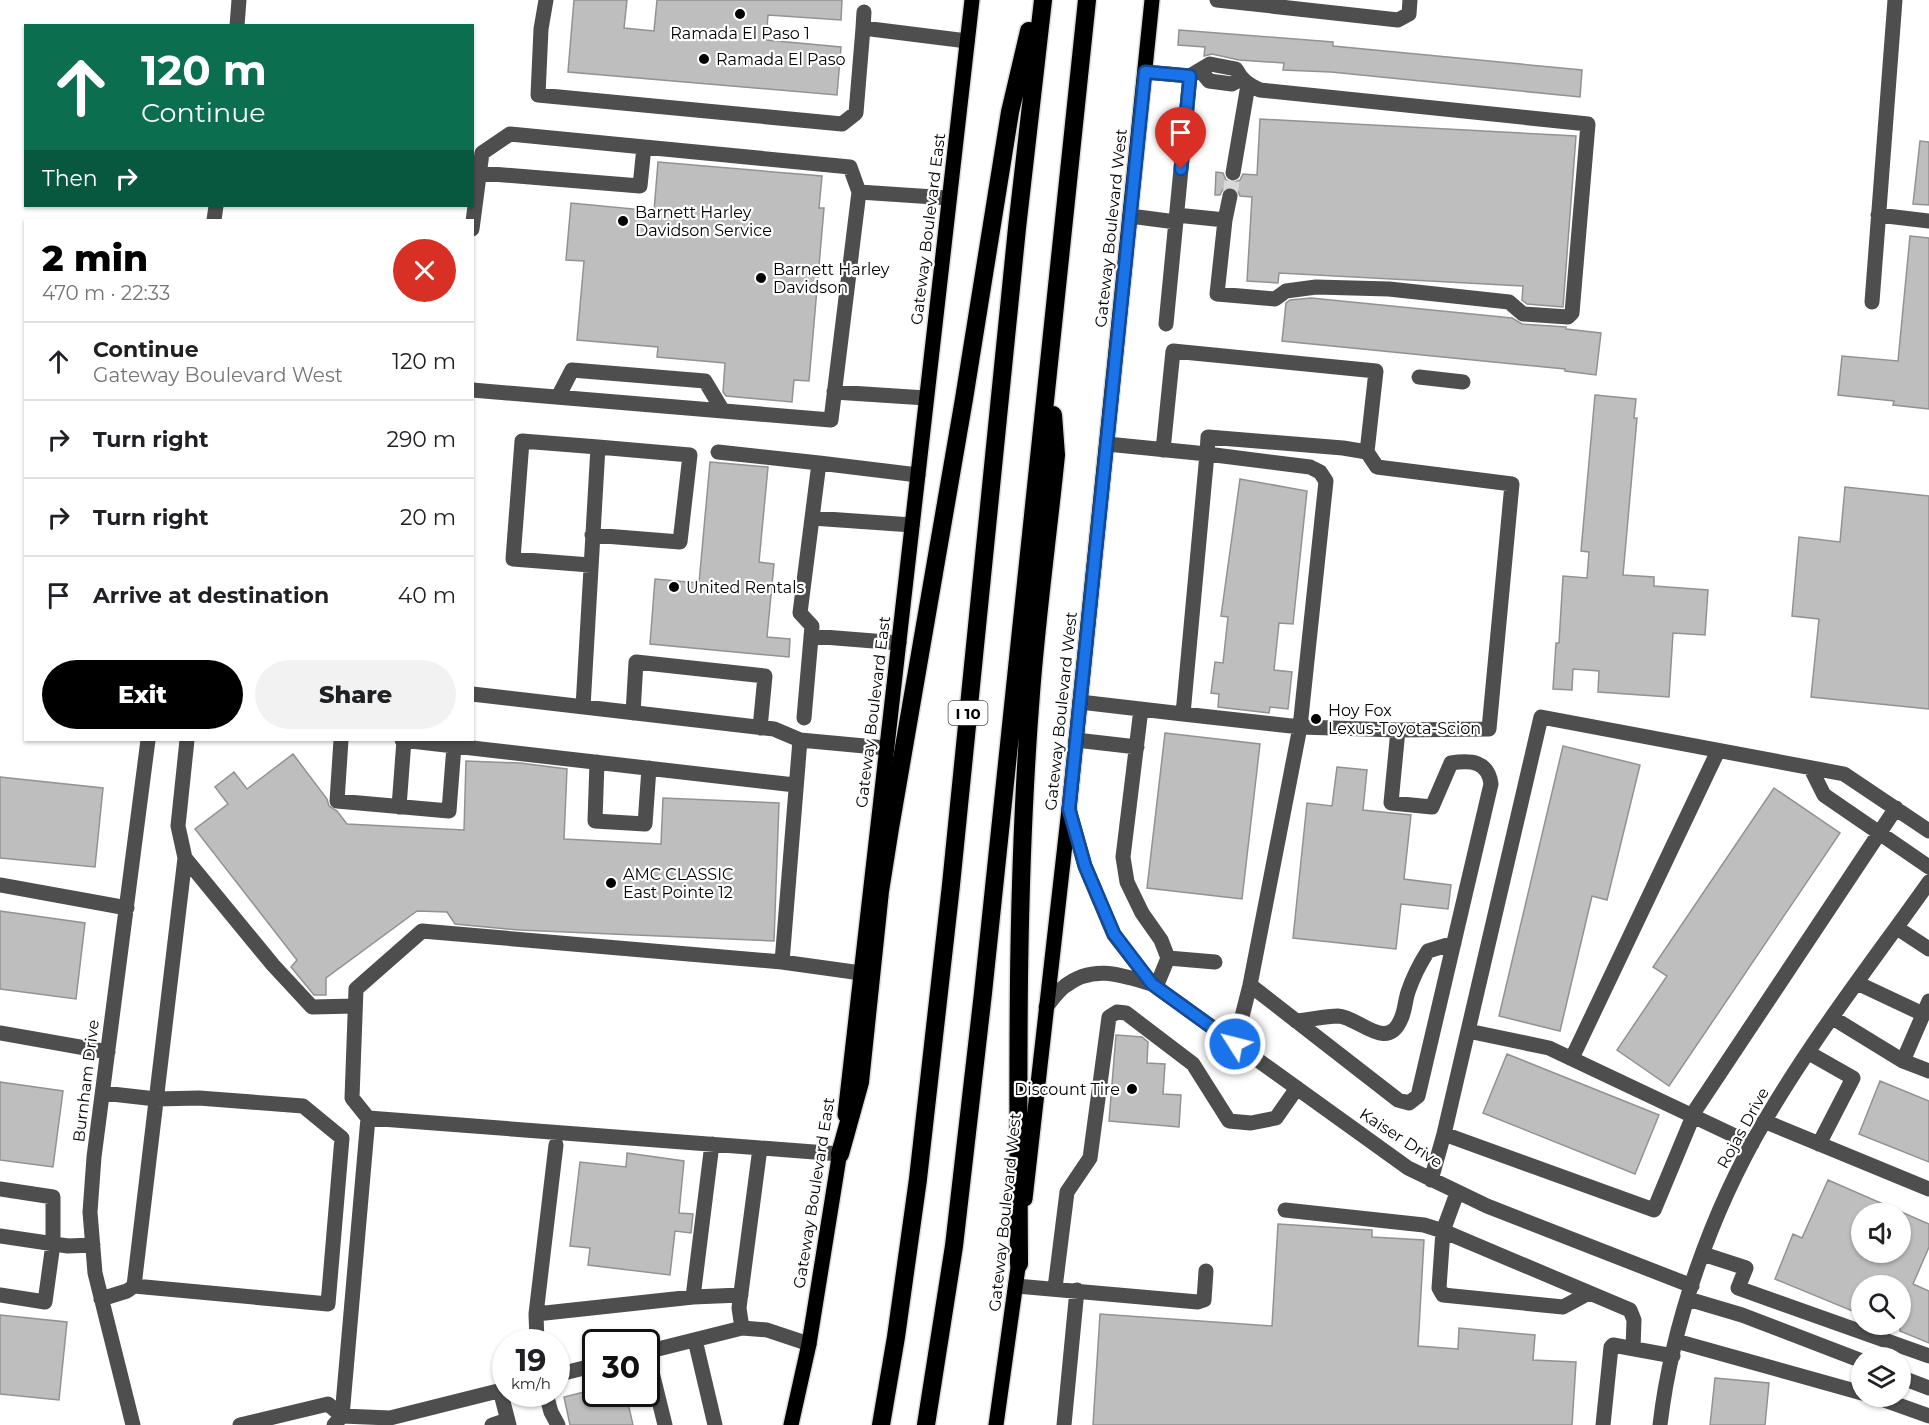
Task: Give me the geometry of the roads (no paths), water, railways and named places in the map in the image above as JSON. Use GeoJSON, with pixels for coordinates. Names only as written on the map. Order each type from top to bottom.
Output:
{"type":"FeatureCollection","features":[{"type":"Feature","properties":{"kind":"highway"},"geometry":{"type":"LineString","coordinates":[[840,1154],[860,1082],[880,891],[964,399],[1010,112],[1036,0]]}},
{"type":"Feature","properties":{"kind":"highway","name":"I 10"},"geometry":{"type":"LineString","coordinates":[[881,1425],[918,1179],[951,885],[1042,0]]}},
{"type":"Feature","properties":{"kind":"highway","name":"I 10"},"geometry":{"type":"LineString","coordinates":[[926,1425],[959,1200],[1087,0]]}},
{"type":"Feature","properties":{"kind":"highway"},"geometry":{"type":"LineString","coordinates":[[1019,1264],[1020,936],[1031,694],[1056,455],[1049,368]]}},
{"type":"Feature","properties":{"kind":"main road","name":"Gateway Boulevard East"},"geometry":{"type":"LineString","coordinates":[[792,1425],[809,1344],[840,1154],[972,0]]}},
{"type":"Feature","properties":{"kind":"main road","name":"Gateway Boulevard West"},"geometry":{"type":"LineString","coordinates":[[996,1425],[1019,1264],[1069,809],[1152,0]]}},
{"type":"Feature","properties":{"kind":"street"},"geometry":{"type":"LineString","coordinates":[[237,24],[239,0]]}},
{"type":"Feature","properties":{"kind":"street"},"geometry":{"type":"LineString","coordinates":[[546,0],[541,29],[538,95],[842,124],[856,112],[864,12]]}},
{"type":"Feature","properties":{"kind":"street"},"geometry":{"type":"LineString","coordinates":[[1217,0],[1398,20],[1409,14],[1410,0]]}},
{"type":"Feature","properties":{"kind":"street"},"geometry":{"type":"LineString","coordinates":[[1872,302],[1895,0]]}},
{"type":"Feature","properties":{"kind":"street"},"geometry":{"type":"LineString","coordinates":[[863,28],[967,41]]}},
{"type":"Feature","properties":{"kind":"street"},"geometry":{"type":"LineString","coordinates":[[1145,72],[1195,74],[1209,81],[1233,84],[1245,82],[1260,90],[1588,124],[1572,314],[1568,317],[1523,314],[1509,302],[1389,289],[1316,287],[1286,291],[1275,299],[1217,294],[1225,220],[1230,196]]}},
{"type":"Feature","properties":{"kind":"street"},"geometry":{"type":"LineString","coordinates":[[1166,324],[1176,218],[1195,74]]}},
{"type":"Feature","properties":{"kind":"street"},"geometry":{"type":"LineString","coordinates":[[1233,173],[1245,82]]}},
{"type":"Feature","properties":{"kind":"street"},"geometry":{"type":"LineString","coordinates":[[473,219],[482,153],[510,134],[850,167],[859,192],[831,420],[474,390]]}},
{"type":"Feature","properties":{"kind":"street"},"geometry":{"type":"LineString","coordinates":[[480,173],[640,186],[644,147]]}},
{"type":"Feature","properties":{"kind":"street"},"geometry":{"type":"LineString","coordinates":[[859,192],[950,198]]}},
{"type":"Feature","properties":{"kind":"street"},"geometry":{"type":"LineString","coordinates":[[1878,215],[1929,221]]}},
{"type":"Feature","properties":{"kind":"street"},"geometry":{"type":"LineString","coordinates":[[1130,216],[1225,220]]}},
{"type":"Feature","properties":{"kind":"street"},"geometry":{"type":"LineString","coordinates":[[1080,702],[1300,727],[1398,730],[1489,729],[1512,484],[1377,467],[1367,452],[1376,371],[1173,351],[1163,450]]}},
{"type":"Feature","properties":{"kind":"street"},"geometry":{"type":"LineString","coordinates":[[558,397],[572,370],[705,381],[723,411]]}},
{"type":"Feature","properties":{"kind":"street"},"geometry":{"type":"LineString","coordinates":[[1419,377],[1463,382]]}},
{"type":"Feature","properties":{"kind":"street"},"geometry":{"type":"LineString","coordinates":[[834,392],[926,398]]}},
{"type":"Feature","properties":{"kind":"street"},"geometry":{"type":"LineString","coordinates":[[1183,714],[1208,437],[1367,452]]}},
{"type":"Feature","properties":{"kind":"street"},"geometry":{"type":"LineString","coordinates":[[590,565],[513,559],[522,441],[690,455],[680,542],[592,535]]}},
{"type":"Feature","properties":{"kind":"street"},"geometry":{"type":"LineString","coordinates":[[1107,444],[1310,467],[1320,472],[1326,481],[1300,727],[1250,985],[1235,1044]]}},
{"type":"Feature","properties":{"kind":"street"},"geometry":{"type":"LineString","coordinates":[[583,707],[598,447]]}},
{"type":"Feature","properties":{"kind":"street"},"geometry":{"type":"LineString","coordinates":[[718,452],[918,475]]}},
{"type":"Feature","properties":{"kind":"street"},"geometry":{"type":"LineString","coordinates":[[804,718],[812,626],[800,613],[819,463]]}},
{"type":"Feature","properties":{"kind":"street"},"geometry":{"type":"LineString","coordinates":[[812,518],[912,525]]}},
{"type":"Feature","properties":{"kind":"street"},"geometry":{"type":"LineString","coordinates":[[811,636],[899,643]]}},
{"type":"Feature","properties":{"kind":"street"},"geometry":{"type":"LineString","coordinates":[[633,713],[636,662],[765,675],[760,728]]}},
{"type":"Feature","properties":{"kind":"street"},"geometry":{"type":"LineString","coordinates":[[474,694],[774,729],[800,740],[886,748]]}},
{"type":"Feature","properties":{"kind":"street"},"geometry":{"type":"LineString","coordinates":[[1141,709],[1123,857],[1127,882],[1142,913],[1161,940],[1168,958],[1154,986]]}},
{"type":"Feature","properties":{"kind":"street"},"geometry":{"type":"LineString","coordinates":[[1431,1180],[1444,1134],[1541,717],[1844,774],[1929,831]]}},
{"type":"Feature","properties":{"kind":"street"},"geometry":{"type":"LineString","coordinates":[[1250,985],[1398,1100],[1409,1103],[1418,1096],[1491,784],[1490,774],[1481,765],[1465,761],[1451,763],[1432,807],[1391,803],[1398,730]]}},
{"type":"Feature","properties":{"kind":"street"},"geometry":{"type":"LineString","coordinates":[[782,962],[800,740]]}},
{"type":"Feature","properties":{"kind":"street"},"geometry":{"type":"LineString","coordinates":[[1076,740],[1137,747]]}},
{"type":"Feature","properties":{"kind":"street","name":"Burnham Drive"},"geometry":{"type":"LineString","coordinates":[[133,1425],[95,1273],[91,1196],[148,741]]}},
{"type":"Feature","properties":{"kind":"street"},"geometry":{"type":"LineString","coordinates":[[135,1286],[185,858],[178,826],[187,741]]}},
{"type":"Feature","properties":{"kind":"street"},"geometry":{"type":"LineString","coordinates":[[341,741],[337,801],[449,811],[454,746]]}},
{"type":"Feature","properties":{"kind":"street"},"geometry":{"type":"LineString","coordinates":[[399,807],[403,741]]}},
{"type":"Feature","properties":{"kind":"street"},"geometry":{"type":"LineString","coordinates":[[412,741],[795,785]]}},
{"type":"Feature","properties":{"kind":"street"},"geometry":{"type":"LineString","coordinates":[[1572,1058],[1718,751]]}},
{"type":"Feature","properties":{"kind":"street"},"geometry":{"type":"LineString","coordinates":[[597,762],[595,821],[645,824],[649,768]]}},
{"type":"Feature","properties":{"kind":"street"},"geometry":{"type":"LineString","coordinates":[[1811,769],[1824,795],[1929,867]]}},
{"type":"Feature","properties":{"kind":"street"},"geometry":{"type":"LineString","coordinates":[[1444,1134],[1654,1210],[1693,1115],[1896,808]]}},
{"type":"Feature","properties":{"kind":"street","name":"Kaiser Drive"},"geometry":{"type":"LineString","coordinates":[[1069,809],[1085,866],[1114,934],[1154,986]]}},
{"type":"Feature","properties":{"kind":"street"},"geometry":{"type":"LineString","coordinates":[[185,858],[273,965],[312,1007],[355,1006]]}},
{"type":"Feature","properties":{"kind":"street","name":"Rojas Drive"},"geometry":{"type":"LineString","coordinates":[[1660,1425],[1674,1348],[1690,1293],[1703,1254],[1739,1169],[1764,1121],[1809,1053],[1929,882]]}},
{"type":"Feature","properties":{"kind":"street"},"geometry":{"type":"LineString","coordinates":[[0,885],[126,908]]}},
{"type":"Feature","properties":{"kind":"street"},"geometry":{"type":"LineString","coordinates":[[1897,928],[1929,949]]}},
{"type":"Feature","properties":{"kind":"street"},"geometry":{"type":"LineString","coordinates":[[338,1420],[368,1118],[352,1098],[356,989],[422,931],[782,962],[861,973]]}},
{"type":"Feature","properties":{"kind":"street"},"geometry":{"type":"LineString","coordinates":[[1296,1021],[1340,1016],[1373,1032],[1386,1034],[1396,1028],[1402,1019],[1415,972],[1428,951],[1454,943]]}},
{"type":"Feature","properties":{"kind":"street"},"geometry":{"type":"LineString","coordinates":[[1168,958],[1215,962]]}},
{"type":"Feature","properties":{"kind":"street","name":"Kaiser Drive"},"geometry":{"type":"LineString","coordinates":[[1046,1007],[1065,986],[1091,973],[1118,973],[1154,986],[1408,1168],[1457,1193],[1690,1293],[1851,1357]]}},
{"type":"Feature","properties":{"kind":"street"},"geometry":{"type":"LineString","coordinates":[[1857,983],[1926,1007],[1903,1061]]}},
{"type":"Feature","properties":{"kind":"street"},"geometry":{"type":"LineString","coordinates":[[1055,1288],[1067,1192],[1090,1158],[1109,1017],[1117,1012],[1126,1013],[1193,1065],[1229,1120],[1251,1123],[1276,1118],[1297,1088]]}},
{"type":"Feature","properties":{"kind":"street"},"geometry":{"type":"LineString","coordinates":[[1833,1018],[1903,1061],[1929,1071]]}},
{"type":"Feature","properties":{"kind":"street"},"geometry":{"type":"LineString","coordinates":[[1468,1031],[1550,1048],[1752,1144]]}},
{"type":"Feature","properties":{"kind":"street"},"geometry":{"type":"LineString","coordinates":[[0,1034],[108,1052]]}},
{"type":"Feature","properties":{"kind":"street"},"geometry":{"type":"LineString","coordinates":[[1809,1053],[1854,1078],[1818,1144]]}},
{"type":"Feature","properties":{"kind":"street"},"geometry":{"type":"LineString","coordinates":[[101,1299],[127,1292],[135,1286],[328,1304],[342,1138],[303,1106],[199,1098],[156,1099],[103,1093]]}},
{"type":"Feature","properties":{"kind":"street"},"geometry":{"type":"LineString","coordinates":[[368,1118],[840,1154]]}},
{"type":"Feature","properties":{"kind":"street"},"geometry":{"type":"LineString","coordinates":[[1764,1121],[1929,1190]]}},
{"type":"Feature","properties":{"kind":"street"},"geometry":{"type":"LineString","coordinates":[[693,1297],[712,1144]]}},
{"type":"Feature","properties":{"kind":"street"},"geometry":{"type":"LineString","coordinates":[[537,1329],[536,1314],[556,1145]]}},
{"type":"Feature","properties":{"kind":"street"},"geometry":{"type":"LineString","coordinates":[[742,1328],[739,1308],[760,1148]]}},
{"type":"Feature","properties":{"kind":"street"},"geometry":{"type":"LineString","coordinates":[[0,1189],[53,1197],[53,1244],[45,1302],[0,1295]]}},
{"type":"Feature","properties":{"kind":"street"},"geometry":{"type":"LineString","coordinates":[[1457,1193],[1443,1231],[1439,1288],[1443,1295],[1563,1307],[1589,1293]]}},
{"type":"Feature","properties":{"kind":"street"},"geometry":{"type":"LineString","coordinates":[[1285,1210],[1424,1225],[1443,1231],[1630,1310],[1634,1320],[1633,1349]]}},
{"type":"Feature","properties":{"kind":"street"},"geometry":{"type":"LineString","coordinates":[[0,1236],[68,1246],[93,1245]]}},
{"type":"Feature","properties":{"kind":"street"},"geometry":{"type":"LineString","coordinates":[[1703,1254],[1746,1268],[1738,1288],[1929,1356]]}},
{"type":"Feature","properties":{"kind":"street"},"geometry":{"type":"LineString","coordinates":[[1016,1286],[1198,1302],[1204,1300],[1206,1270]]}},
{"type":"Feature","properties":{"kind":"street"},"geometry":{"type":"LineString","coordinates":[[1064,1425],[1077,1290]]}},
{"type":"Feature","properties":{"kind":"street"},"geometry":{"type":"LineString","coordinates":[[536,1314],[741,1294]]}},
{"type":"Feature","properties":{"kind":"street"},"geometry":{"type":"LineString","coordinates":[[660,1349],[742,1328],[767,1330],[809,1344]]}},
{"type":"Feature","properties":{"kind":"street"},"geometry":{"type":"LineString","coordinates":[[695,1340],[715,1425]]}},
{"type":"Feature","properties":{"kind":"street"},"geometry":{"type":"LineString","coordinates":[[1603,1425],[1609,1349],[1613,1346],[1633,1349],[1674,1348],[1851,1390]]}},
{"type":"Feature","properties":{"kind":"street"},"geometry":{"type":"LineString","coordinates":[[1911,1381],[1929,1388]]}},
{"type":"Feature","properties":{"kind":"street"},"geometry":{"type":"LineString","coordinates":[[338,1420],[391,1422],[492,1392]]}},
{"type":"Feature","properties":{"kind":"street"},"geometry":{"type":"LineString","coordinates":[[240,1425],[328,1404],[338,1420]]}},
{"type":"Feature","properties":{"kind":"street"},"geometry":{"type":"LineString","coordinates":[[660,1405],[665,1425]]}},
{"type":"Feature","properties":{"kind":"street"},"geometry":{"type":"LineString","coordinates":[[492,1425],[508,1423],[506,1407]]}},
{"type":"Feature","properties":{"kind":"street"},"geometry":{"type":"LineString","coordinates":[[549,1407],[552,1423]]}},
{"type":"Feature","properties":{"kind":"street"},"geometry":{"type":"LineString","coordinates":[[1904,1407],[1929,1416]]}},
{"type":"Feature","properties":{"kind":"tunnel"},"geometry":{"type":"LineString","coordinates":[[1230,196],[1233,173]]}},
{"type":"Feature","properties":{"kind":"place","name":"Ramada El Paso 1"},"geometry":{"type":"Point","coordinates":[740,14]}},
{"type":"Feature","properties":{"kind":"place","name":"Ramada El Paso"},"geometry":{"type":"Point","coordinates":[704,59]}},
{"type":"Feature","properties":{"kind":"place","name":"Barnett Harley Davidson Service"},"geometry":{"type":"Point","coordinates":[623,221]}},
{"type":"Feature","properties":{"kind":"place","name":"Barnett Harley Davidson"},"geometry":{"type":"Point","coordinates":[761,278]}},
{"type":"Feature","properties":{"kind":"place","name":"United Rentals"},"geometry":{"type":"Point","coordinates":[674,587]}},
{"type":"Feature","properties":{"kind":"place","name":"Hoy Fox Lexus-Toyota-Scion"},"geometry":{"type":"Point","coordinates":[1316,719]}},
{"type":"Feature","properties":{"kind":"place","name":"AMC CLASSIC East Pointe 12"},"geometry":{"type":"Point","coordinates":[611,883]}},
{"type":"Feature","properties":{"kind":"place","name":"Discount Tire"},"geometry":{"type":"Point","coordinates":[1132,1089]}}]}
